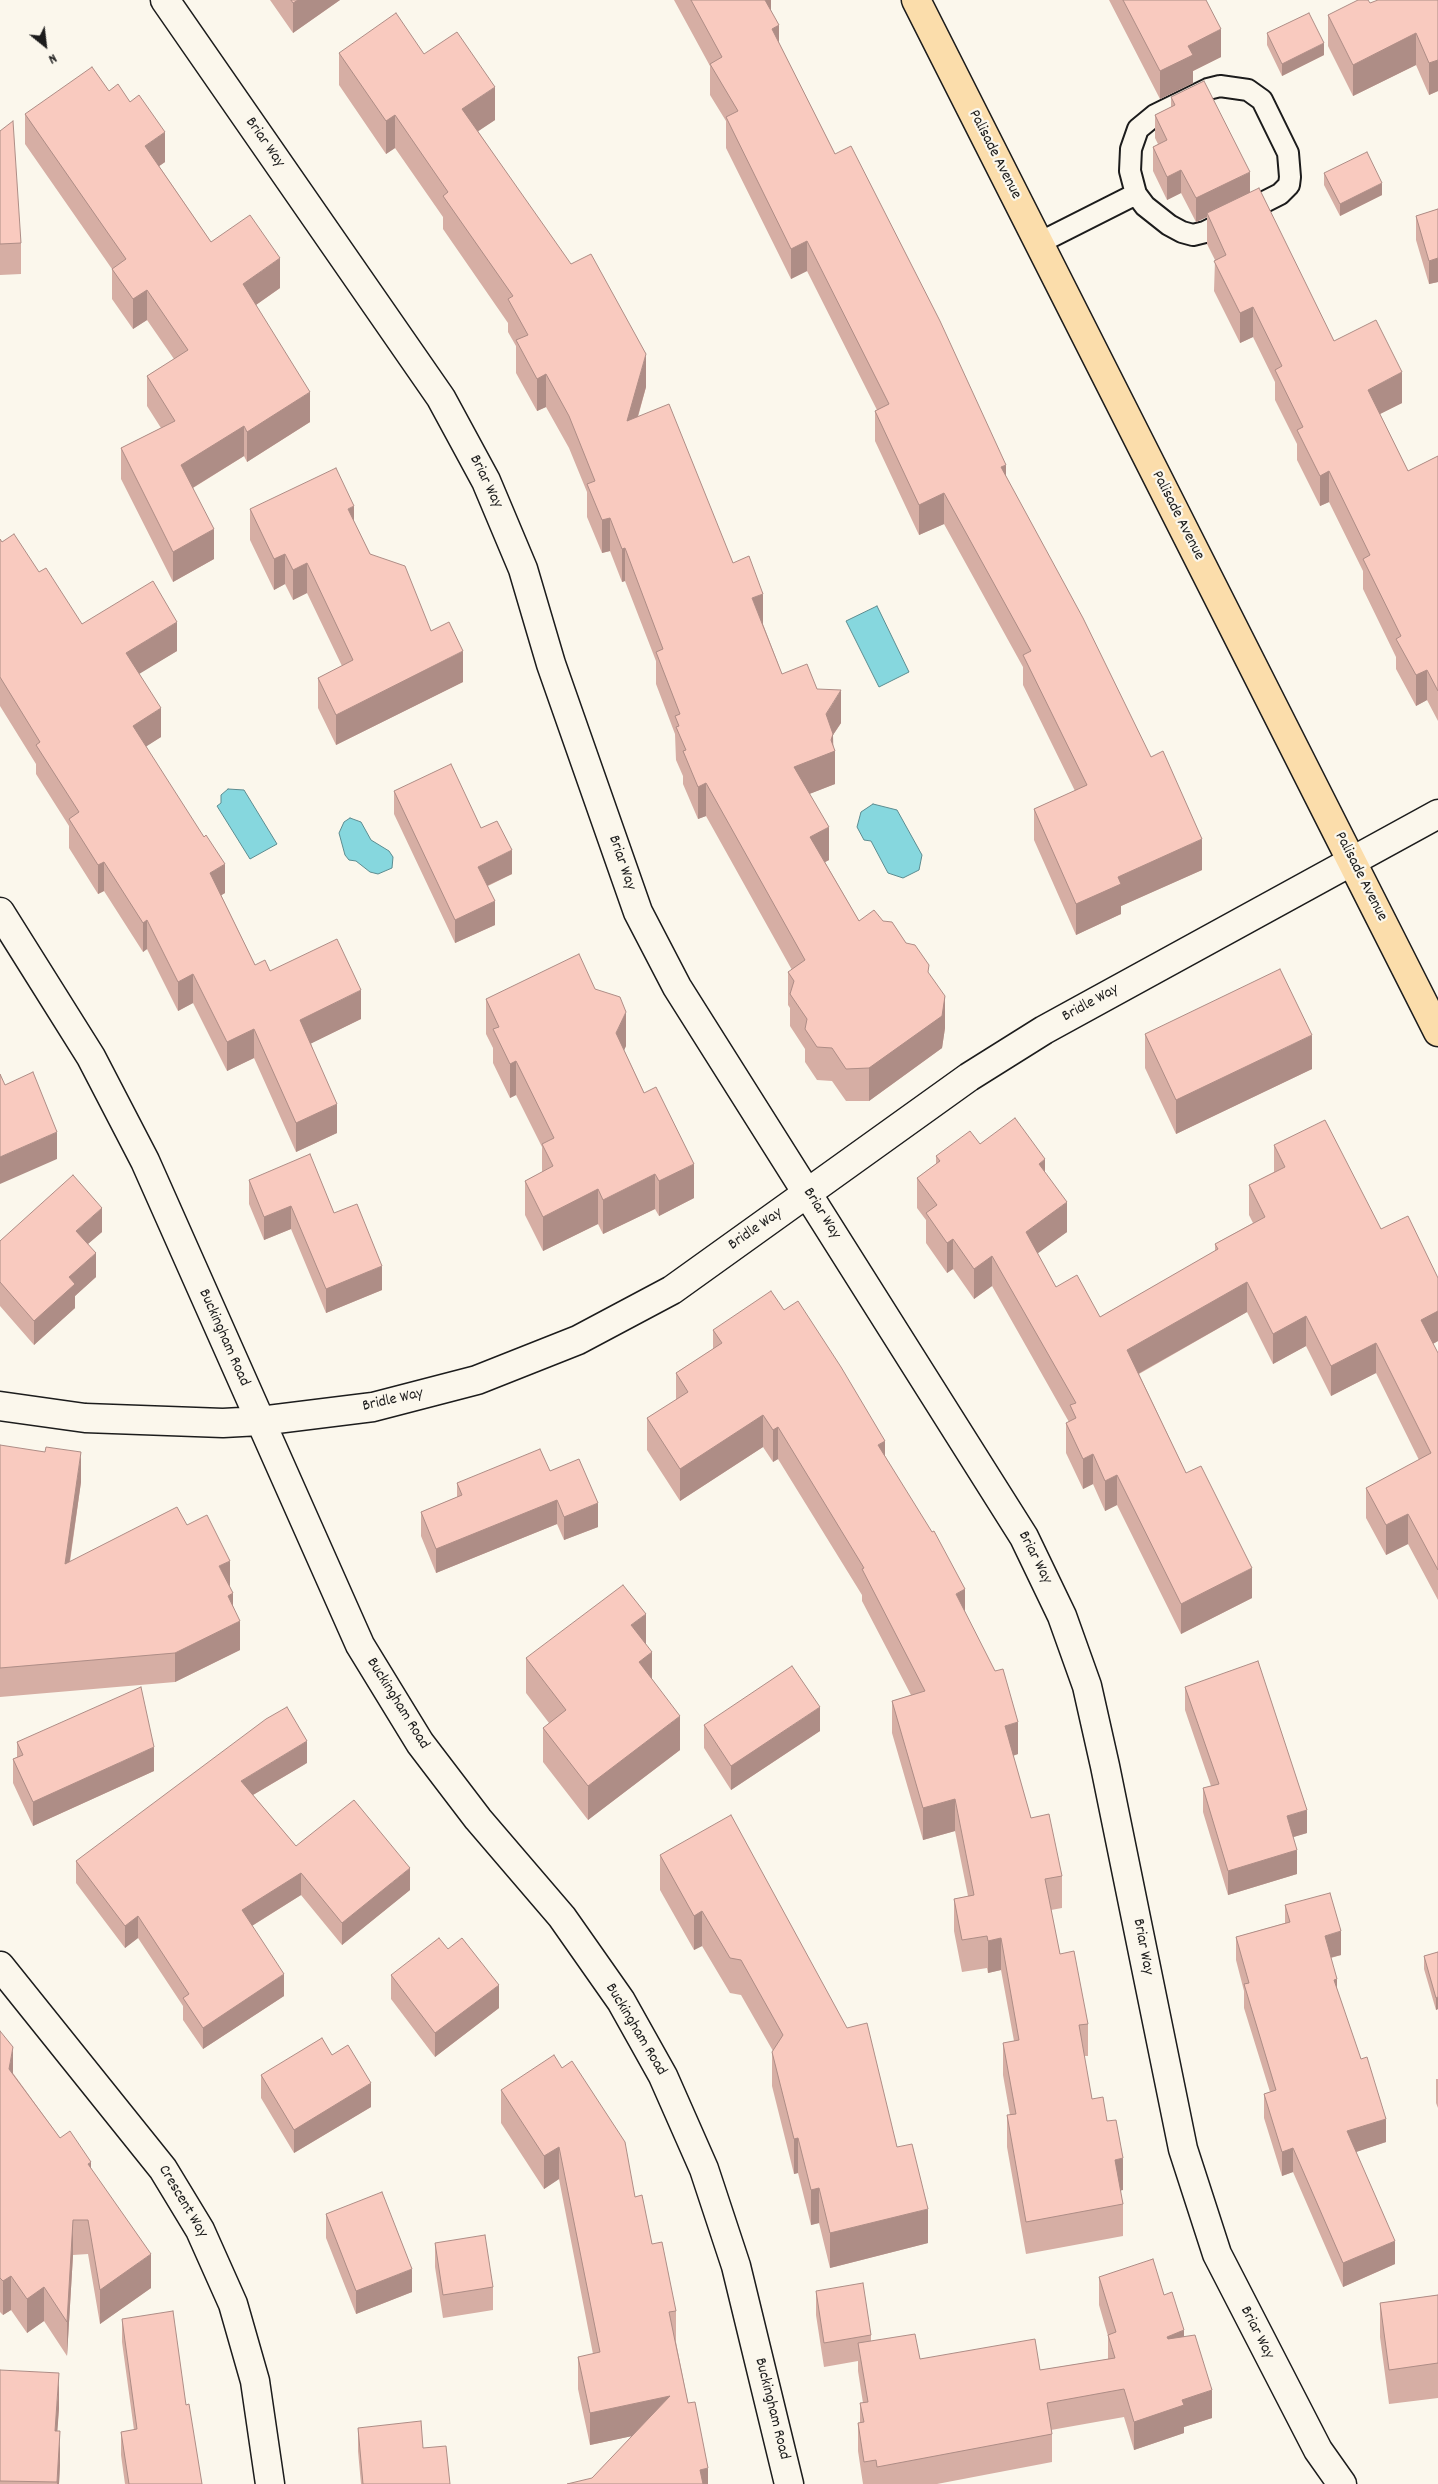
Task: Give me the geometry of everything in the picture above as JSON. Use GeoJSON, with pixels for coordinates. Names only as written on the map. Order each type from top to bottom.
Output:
{"type":"FeatureCollection","features":[{"type":"Feature","properties":{"kind":"main road","name":"Palisade Avenue"},"geometry":{"type":"LineString","coordinates":[[916,0],[1438,1032]]}},
{"type":"Feature","properties":{"kind":"street","name":"Briar Way"},"geometry":{"type":"LineString","coordinates":[[165,0],[441,398],[486,481],[523,569],[551,664],[638,912],[677,987],[1024,1537],[1062,1616],[1087,1686],[1181,2140],[1217,2254],[1265,2351],[1318,2450],[1342,2484]]}},
{"type":"Feature","properties":{"kind":"street","name":"Bridle Way"},"geometry":{"type":"LineString","coordinates":[[0,1406],[85,1418],[223,1423],[260,1421],[373,1407],[402,1400],[477,1380],[578,1340],[672,1290],[969,1077],[1044,1030],[1438,814]]}},
{"type":"Feature","properties":{"kind":"street","name":"Buckingham Road"},"geometry":{"type":"LineString","coordinates":[[0,912],[91,1057],[145,1161],[360,1645],[420,1743],[478,1819],[562,1917],[621,2002],[663,2076],[704,2169],[736,2266],[790,2484]]}},
{"type":"Feature","properties":{"kind":"street","name":"Crescent Way"},"geometry":{"type":"LineString","coordinates":[[0,1966],[163,2169],[200,2230],[233,2304],[255,2381],[270,2484]]}},
{"type":"Feature","properties":{"kind":"lane"},"geometry":{"type":"LineString","coordinates":[[1220,86],[1248,90],[1262,100],[1281,138],[1290,164],[1289,185],[1280,194],[1205,232],[1193,235],[1169,226],[1145,206],[1136,194],[1130,171],[1131,149],[1138,129],[1146,122],[1200,93],[1220,86]]}},
{"type":"Feature","properties":{"kind":"lane"},"geometry":{"type":"LineString","coordinates":[[1039,243],[1136,194]]}},
{"type":"Feature","properties":{"kind":"water"},"geometry":{"type":"Polygon","coordinates":[[[877,606],[909,672],[879,687],[846,621],[877,606]]]}},
{"type":"Feature","properties":{"kind":"water"},"geometry":{"type":"Polygon","coordinates":[[[228,789],[244,790],[277,844],[250,859],[217,806],[221,803],[221,795],[228,789]]]}},
{"type":"Feature","properties":{"kind":"water"},"geometry":{"type":"Polygon","coordinates":[[[873,804],[897,810],[922,855],[919,870],[903,878],[888,873],[871,841],[864,840],[857,827],[861,812],[873,804]]]}},
{"type":"Feature","properties":{"kind":"water"},"geometry":{"type":"Polygon","coordinates":[[[350,818],[361,822],[371,840],[389,851],[393,857],[392,868],[378,874],[370,872],[356,861],[349,860],[345,855],[339,833],[344,822],[350,818]]]}},
{"type":"Feature","properties":{"kind":"building"},"geometry":{"type":"Polygon","coordinates":[[[691,0],[765,0],[779,25],[772,29],[835,154],[851,146],[940,321],[1006,465],[1001,467],[1083,618],[1151,757],[1163,751],[1202,839],[1118,877],[1121,884],[1076,904],[1034,809],[1087,785],[1023,655],[1031,651],[944,493],[919,505],[875,411],[889,404],[807,241],[791,249],[726,117],[738,111],[710,64],[722,57],[691,0]]]}},
{"type":"Feature","properties":{"kind":"building"},"geometry":{"type":"Polygon","coordinates":[[[1123,0],[1206,0],[1221,29],[1188,46],[1193,55],[1160,71],[1123,0]]]}},
{"type":"Feature","properties":{"kind":"building"},"geometry":{"type":"Polygon","coordinates":[[[1358,0],[1368,0],[1370,3],[1378,0],[1438,0],[1438,60],[1429,63],[1416,33],[1353,65],[1328,15],[1358,0]]]}},
{"type":"Feature","properties":{"kind":"building"},"geometry":{"type":"Polygon","coordinates":[[[396,13],[424,54],[457,32],[495,87],[462,109],[571,264],[591,254],[646,354],[627,421],[669,404],[733,563],[749,556],[763,594],[752,598],[782,674],[807,664],[817,689],[841,690],[826,714],[833,734],[831,740],[835,751],[794,767],[829,827],[810,837],[859,921],[874,910],[883,921],[892,922],[906,943],[915,945],[929,965],[928,972],[945,996],[942,1016],[869,1068],[846,1069],[832,1048],[817,1047],[805,1029],[807,1019],[790,994],[794,981],[788,972],[805,960],[706,783],[698,787],[683,751],[686,750],[676,727],[679,726],[675,716],[680,714],[656,652],[663,649],[625,548],[622,549],[610,518],[602,520],[587,484],[595,481],[569,416],[546,374],[537,379],[516,340],[528,335],[508,299],[513,296],[443,196],[448,192],[395,115],[386,121],[339,53],[396,13]]]}},
{"type":"Feature","properties":{"kind":"building"},"geometry":{"type":"Polygon","coordinates":[[[1309,13],[1324,43],[1282,64],[1267,33],[1309,13]]]}},
{"type":"Feature","properties":{"kind":"building"},"geometry":{"type":"Polygon","coordinates":[[[92,67],[109,91],[118,84],[130,102],[139,95],[165,132],[145,146],[211,242],[250,215],[280,258],[243,284],[310,392],[247,432],[244,426],[181,465],[214,529],[173,552],[121,448],[175,421],[147,376],[188,350],[147,290],[133,299],[112,269],[126,259],[25,114],[92,67]]]}},
{"type":"Feature","properties":{"kind":"building"},"geometry":{"type":"Polygon","coordinates":[[[1204,81],[1250,172],[1196,198],[1181,170],[1167,177],[1153,147],[1167,140],[1155,115],[1175,105],[1171,97],[1204,81]]]}},
{"type":"Feature","properties":{"kind":"building"},"geometry":{"type":"Polygon","coordinates":[[[13,121],[21,243],[0,244],[0,131],[13,121]]]}},
{"type":"Feature","properties":{"kind":"building"},"geometry":{"type":"Polygon","coordinates":[[[1367,152],[1382,183],[1340,204],[1324,173],[1367,152]]]}},
{"type":"Feature","properties":{"kind":"building"},"geometry":{"type":"Polygon","coordinates":[[[1259,188],[1334,341],[1376,320],[1402,372],[1368,390],[1408,471],[1438,456],[1438,691],[1427,670],[1416,675],[1396,639],[1401,636],[1363,559],[1370,555],[1329,471],[1320,476],[1297,430],[1303,427],[1275,370],[1282,366],[1253,307],[1240,313],[1214,261],[1226,255],[1207,213],[1259,188]]]}},
{"type":"Feature","properties":{"kind":"building"},"geometry":{"type":"Polygon","coordinates":[[[1438,209],[1438,258],[1429,261],[1416,216],[1438,209]]]}},
{"type":"Feature","properties":{"kind":"building"},"geometry":{"type":"Polygon","coordinates":[[[336,468],[354,506],[348,509],[370,554],[405,566],[431,631],[449,622],[463,651],[336,715],[318,678],[353,660],[307,563],[293,570],[285,554],[274,559],[250,509],[336,468]]]}},
{"type":"Feature","properties":{"kind":"building"},"geometry":{"type":"Polygon","coordinates":[[[14,534],[39,572],[46,568],[82,624],[153,581],[177,622],[126,653],[161,708],[133,726],[204,837],[206,835],[225,864],[210,873],[255,965],[265,960],[270,971],[337,939],[361,990],[300,1020],[337,1104],[296,1123],[254,1029],[227,1042],[193,974],[178,982],[147,920],[143,923],[104,862],[98,865],[69,819],[79,812],[36,745],[40,742],[0,677],[0,539],[2,542],[14,534]]]}},
{"type":"Feature","properties":{"kind":"building"},"geometry":{"type":"Polygon","coordinates":[[[451,764],[481,828],[497,821],[512,850],[478,867],[495,901],[455,920],[394,791],[451,764]]]}},
{"type":"Feature","properties":{"kind":"building"},"geometry":{"type":"Polygon","coordinates":[[[579,954],[595,989],[620,997],[626,1012],[616,1033],[644,1093],[656,1087],[694,1164],[659,1181],[655,1174],[603,1200],[598,1189],[543,1217],[525,1181],[553,1166],[542,1144],[554,1138],[516,1061],[510,1064],[493,1029],[499,1027],[486,999],[579,954]]]}},
{"type":"Feature","properties":{"kind":"building"},"geometry":{"type":"Polygon","coordinates":[[[1280,969],[1312,1035],[1176,1100],[1145,1034],[1280,969]]]}},
{"type":"Feature","properties":{"kind":"building"},"geometry":{"type":"Polygon","coordinates":[[[33,1072],[57,1132],[0,1157],[0,1074],[5,1085],[33,1072]]]}},
{"type":"Feature","properties":{"kind":"building"},"geometry":{"type":"Polygon","coordinates":[[[1015,1118],[1045,1159],[1039,1164],[1067,1202],[1026,1232],[1056,1287],[1077,1275],[1100,1317],[1218,1249],[1215,1244],[1265,1217],[1249,1185],[1285,1167],[1274,1145],[1325,1120],[1381,1229],[1408,1216],[1438,1278],[1438,1311],[1421,1320],[1438,1353],[1438,1570],[1408,1514],[1386,1525],[1366,1488],[1431,1453],[1376,1343],[1331,1366],[1306,1316],[1273,1334],[1247,1282],[1127,1350],[1186,1473],[1201,1466],[1252,1568],[1181,1604],[1117,1475],[1105,1481],[1093,1454],[1083,1459],[1066,1423],[1076,1418],[1070,1405],[1076,1403],[992,1256],[974,1269],[953,1239],[947,1243],[926,1213],[937,1205],[917,1178],[940,1161],[936,1156],[970,1131],[980,1144],[1015,1118]]]}},
{"type":"Feature","properties":{"kind":"building"},"geometry":{"type":"Polygon","coordinates":[[[310,1154],[334,1213],[357,1204],[382,1266],[326,1289],[291,1206],[264,1217],[249,1180],[310,1154]]]}},
{"type":"Feature","properties":{"kind":"building"},"geometry":{"type":"Polygon","coordinates":[[[73,1175],[102,1208],[76,1231],[96,1253],[69,1277],[75,1284],[34,1321],[0,1282],[0,1241],[73,1175]]]}},
{"type":"Feature","properties":{"kind":"building"},"geometry":{"type":"Polygon","coordinates":[[[771,1291],[784,1310],[798,1301],[841,1367],[885,1441],[878,1445],[932,1532],[934,1531],[965,1589],[956,1594],[995,1671],[1003,1669],[1018,1722],[1005,1726],[1031,1818],[1049,1814],[1062,1876],[1045,1879],[1060,1954],[1074,1951],[1088,2024],[1079,2025],[1092,2099],[1103,2097],[1107,2121],[1116,2120],[1123,2158],[1115,2160],[1123,2204],[1026,2222],[1007,2115],[1016,2114],[1003,2043],[1019,2040],[1001,1938],[988,1941],[987,1936],[962,1940],[954,1899],[974,1895],[955,1799],[923,1808],[892,1701],[925,1691],[862,1569],[864,1568],[778,1427],[773,1430],[763,1415],[680,1469],[647,1418],[688,1392],[676,1373],[722,1343],[713,1330],[771,1291]]]}},
{"type":"Feature","properties":{"kind":"building"},"geometry":{"type":"Polygon","coordinates":[[[0,1445],[45,1452],[46,1447],[81,1452],[65,1564],[177,1507],[187,1525],[207,1515],[230,1561],[219,1566],[233,1593],[228,1596],[240,1621],[175,1653],[0,1668],[0,1445]]]}},
{"type":"Feature","properties":{"kind":"building"},"geometry":{"type":"Polygon","coordinates":[[[540,1449],[550,1471],[579,1459],[598,1503],[564,1517],[557,1500],[436,1549],[421,1512],[462,1495],[457,1483],[540,1449]]]}},
{"type":"Feature","properties":{"kind":"building"},"geometry":{"type":"Polygon","coordinates":[[[623,1585],[646,1614],[631,1625],[652,1652],[639,1662],[680,1716],[588,1786],[543,1728],[566,1710],[526,1658],[623,1585]]]}},
{"type":"Feature","properties":{"kind":"building"},"geometry":{"type":"Polygon","coordinates":[[[1258,1661],[1307,1810],[1287,1816],[1297,1850],[1228,1871],[1203,1788],[1219,1784],[1185,1687],[1258,1661]]]}},
{"type":"Feature","properties":{"kind":"building"},"geometry":{"type":"Polygon","coordinates":[[[792,1666],[820,1707],[731,1766],[704,1725],[792,1666]]]}},
{"type":"Feature","properties":{"kind":"building"},"geometry":{"type":"Polygon","coordinates":[[[141,1687],[154,1747],[33,1802],[13,1759],[23,1755],[17,1742],[141,1687]]]}},
{"type":"Feature","properties":{"kind":"building"},"geometry":{"type":"Polygon","coordinates":[[[287,1707],[307,1741],[241,1781],[296,1846],[354,1800],[410,1868],[342,1923],[301,1873],[242,1910],[284,1974],[203,2028],[183,1998],[189,1994],[138,1916],[125,1926],[76,1861],[266,1719],[287,1707]]]}},
{"type":"Feature","properties":{"kind":"building"},"geometry":{"type":"Polygon","coordinates":[[[731,1815],[847,2028],[867,2023],[897,2147],[912,2144],[928,2209],[830,2233],[819,2188],[811,2190],[798,2138],[794,2139],[772,2052],[783,2035],[741,1960],[730,1958],[702,1911],[694,1916],[660,1855],[731,1815]]]}},
{"type":"Feature","properties":{"kind":"building"},"geometry":{"type":"Polygon","coordinates":[[[1330,1893],[1341,1931],[1325,1936],[1337,1979],[1334,1980],[1361,2059],[1367,2057],[1386,2119],[1347,2131],[1395,2241],[1343,2263],[1293,2148],[1282,2152],[1264,2094],[1276,2090],[1244,1984],[1249,1983],[1236,1937],[1290,1922],[1285,1905],[1330,1893]]]}},
{"type":"Feature","properties":{"kind":"building"},"geometry":{"type":"Polygon","coordinates":[[[439,1938],[448,1949],[462,1938],[499,1985],[435,2033],[391,1975],[439,1938]]]}},
{"type":"Feature","properties":{"kind":"building"},"geometry":{"type":"Polygon","coordinates":[[[1438,1952],[1438,1997],[1436,1998],[1424,1956],[1438,1952]]]}},
{"type":"Feature","properties":{"kind":"building"},"geometry":{"type":"Polygon","coordinates":[[[0,2031],[13,2047],[9,2069],[60,2138],[70,2131],[91,2162],[88,2164],[151,2254],[100,2290],[88,2220],[73,2220],[67,2322],[44,2287],[27,2299],[11,2276],[3,2281],[0,2278],[0,2031]]]}},
{"type":"Feature","properties":{"kind":"building"},"geometry":{"type":"Polygon","coordinates":[[[322,2038],[332,2055],[348,2045],[371,2083],[294,2130],[261,2075],[322,2038]]]}},
{"type":"Feature","properties":{"kind":"building"},"geometry":{"type":"Polygon","coordinates":[[[554,2055],[562,2068],[572,2061],[625,2142],[635,2197],[642,2195],[652,2244],[662,2242],[676,2311],[669,2312],[688,2403],[695,2402],[708,2468],[700,2470],[703,2484],[567,2484],[592,2478],[670,2396],[590,2413],[578,2357],[600,2352],[559,2147],[544,2156],[501,2090],[554,2055]]]}},
{"type":"Feature","properties":{"kind":"building"},"geometry":{"type":"Polygon","coordinates":[[[382,2192],[412,2269],[356,2291],[326,2214],[382,2192]]]}},
{"type":"Feature","properties":{"kind":"building"},"geometry":{"type":"Polygon","coordinates":[[[485,2235],[493,2287],[443,2295],[435,2243],[485,2235]]]}},
{"type":"Feature","properties":{"kind":"building"},"geometry":{"type":"Polygon","coordinates":[[[1153,2259],[1164,2295],[1172,2292],[1184,2330],[1167,2337],[1168,2339],[1195,2335],[1212,2390],[1182,2400],[1184,2405],[1134,2422],[1124,2389],[1047,2403],[1052,2434],[877,2467],[876,2460],[864,2462],[858,2423],[864,2422],[860,2403],[868,2402],[858,2343],[915,2334],[920,2359],[1035,2339],[1040,2370],[1115,2358],[1108,2335],[1116,2332],[1099,2277],[1153,2259]]]}},
{"type":"Feature","properties":{"kind":"building"},"geometry":{"type":"Polygon","coordinates":[[[863,2283],[871,2335],[824,2343],[816,2291],[863,2283]]]}},
{"type":"Feature","properties":{"kind":"building"},"geometry":{"type":"Polygon","coordinates":[[[1438,2295],[1438,2363],[1389,2370],[1380,2303],[1438,2295]]]}},
{"type":"Feature","properties":{"kind":"building"},"geometry":{"type":"Polygon","coordinates":[[[173,2311],[186,2405],[189,2404],[202,2484],[129,2484],[121,2432],[137,2429],[122,2319],[173,2311]]]}},
{"type":"Feature","properties":{"kind":"building"},"geometry":{"type":"Polygon","coordinates":[[[0,2370],[59,2373],[55,2431],[60,2431],[57,2482],[0,2481],[0,2370]]]}},
{"type":"Feature","properties":{"kind":"building"},"geometry":{"type":"Polygon","coordinates":[[[421,2421],[423,2448],[446,2446],[450,2484],[363,2484],[358,2428],[421,2421]]]}}]}
